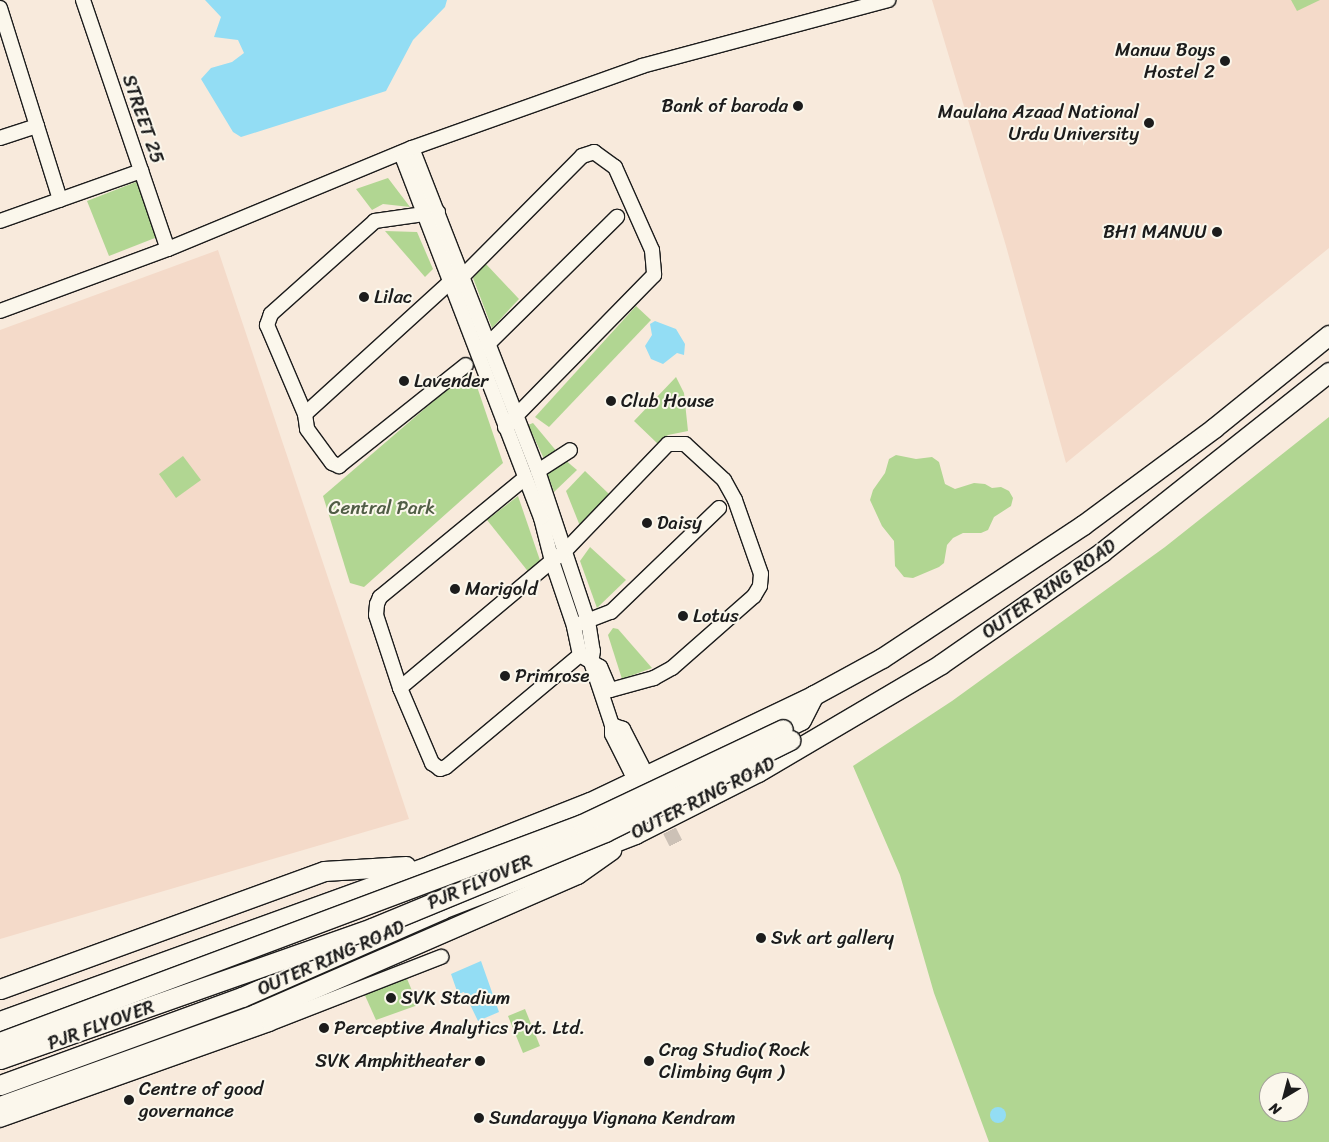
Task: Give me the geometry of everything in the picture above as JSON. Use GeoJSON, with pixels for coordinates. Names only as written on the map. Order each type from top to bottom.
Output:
{"type":"FeatureCollection","features":[{"type":"Feature","properties":{"kind":"highway","name":"OUTER RING ROAD"},"geometry":{"type":"LineString","coordinates":[[0,1021],[430,865],[590,802],[814,695],[882,658],[1083,524],[1214,428],[1329,335]]}},
{"type":"Feature","properties":{"kind":"highway","name":"OUTER RING ROAD"},"geometry":{"type":"LineString","coordinates":[[0,1085],[242,997],[442,910],[635,834],[758,772],[900,690],[1102,552],[1329,372]]}},
{"type":"Feature","properties":{"kind":"highway","name":"PJR FLYOVER"},"geometry":{"type":"LineString","coordinates":[[0,1059],[372,928],[605,832],[786,734],[801,720],[814,695]]}},
{"type":"Feature","properties":{"kind":"highway","name":"PJR FLYOVER"},"geometry":{"type":"LineString","coordinates":[[0,1042],[582,824],[786,734],[813,728],[838,726]]}},
{"type":"Feature","properties":{"kind":"highway"},"geometry":{"type":"LineString","coordinates":[[0,1106],[255,1014],[577,874],[635,834]]}},
{"type":"Feature","properties":{"kind":"highway"},"geometry":{"type":"LineString","coordinates":[[0,989],[324,872],[430,865]]}},
{"type":"Feature","properties":{"kind":"street","name":"STREET 25"},"geometry":{"type":"LineString","coordinates":[[83,0],[168,249]]}},
{"type":"Feature","properties":{"kind":"street"},"geometry":{"type":"LineString","coordinates":[[0,311],[168,249],[406,150],[642,66],[888,0]]}},
{"type":"Feature","properties":{"kind":"street"},"geometry":{"type":"LineString","coordinates":[[0,8],[6,45],[37,126],[60,200]]}},
{"type":"Feature","properties":{"kind":"street"},"geometry":{"type":"LineString","coordinates":[[0,138],[37,126]]}},
{"type":"Feature","properties":{"kind":"street"},"geometry":{"type":"LineString","coordinates":[[406,150],[432,214],[462,277],[490,344],[538,471],[564,552],[581,624]]}},
{"type":"Feature","properties":{"kind":"street"},"geometry":{"type":"LineString","coordinates":[[305,414],[449,284],[462,277],[582,156],[594,152],[615,167],[652,250],[654,275],[517,417],[505,426]]}},
{"type":"Feature","properties":{"kind":"street"},"geometry":{"type":"LineString","coordinates":[[0,221],[141,171]]}},
{"type":"Feature","properties":{"kind":"street"},"geometry":{"type":"LineString","coordinates":[[432,214],[449,284],[525,478],[552,561],[593,651],[586,659],[440,769],[432,763],[400,688],[376,615],[380,597],[525,478]]}},
{"type":"Feature","properties":{"kind":"street"},"geometry":{"type":"LineString","coordinates":[[432,214],[375,221],[267,320],[305,414],[307,429],[332,463],[339,466],[466,365]]}},
{"type":"Feature","properties":{"kind":"street"},"geometry":{"type":"LineString","coordinates":[[478,354],[617,217]]}},
{"type":"Feature","properties":{"kind":"street"},"geometry":{"type":"LineString","coordinates":[[400,688],[564,552],[668,444],[685,444],[699,454],[724,480],[735,500],[761,574],[760,586],[754,596],[672,668],[654,678],[610,690],[600,667],[586,659]]}},
{"type":"Feature","properties":{"kind":"street"},"geometry":{"type":"LineString","coordinates":[[538,471],[570,450]]}},
{"type":"Feature","properties":{"kind":"street"},"geometry":{"type":"LineString","coordinates":[[581,624],[611,612],[719,508]]}},
{"type":"Feature","properties":{"kind":"street"},"geometry":{"type":"LineString","coordinates":[[586,659],[612,725]]}},
{"type":"Feature","properties":{"kind":"street"},"geometry":{"type":"LineString","coordinates":[[0,1120],[285,1017],[441,957]]}},
{"type":"Feature","properties":{"kind":"shaded area","name":"Maulana Azaad National Urdu University"},"geometry":{"type":"Polygon","coordinates":[[[932,0],[1329,0],[1329,248],[1066,463],[1006,246],[932,0]]]}},
{"type":"Feature","properties":{"kind":"shaded area"},"geometry":{"type":"Polygon","coordinates":[[[218,250],[409,819],[0,939],[0,330],[218,250]]]}},
{"type":"Feature","properties":{"kind":"green space"},"geometry":{"type":"Polygon","coordinates":[[[1291,0],[1320,0],[1297,11],[1291,0]]]}},
{"type":"Feature","properties":{"kind":"green space"},"geometry":{"type":"Polygon","coordinates":[[[388,178],[410,207],[383,204],[372,210],[356,189],[388,178]]]}},
{"type":"Feature","properties":{"kind":"green space"},"geometry":{"type":"Polygon","coordinates":[[[141,180],[160,236],[109,256],[87,201],[141,180]]]}},
{"type":"Feature","properties":{"kind":"green space"},"geometry":{"type":"Polygon","coordinates":[[[385,231],[417,232],[433,269],[425,277],[385,231]]]}},
{"type":"Feature","properties":{"kind":"green space"},"geometry":{"type":"Polygon","coordinates":[[[485,263],[519,299],[492,328],[473,278],[485,263]]]}},
{"type":"Feature","properties":{"kind":"green space"},"geometry":{"type":"Polygon","coordinates":[[[636,306],[651,320],[549,427],[535,417],[636,306]]]}},
{"type":"Feature","properties":{"kind":"green space","name":"Central Park"},"geometry":{"type":"Polygon","coordinates":[[[471,369],[503,463],[364,587],[350,583],[323,496],[471,369]]]}},
{"type":"Feature","properties":{"kind":"green space"},"geometry":{"type":"Polygon","coordinates":[[[676,377],[684,393],[688,431],[668,435],[658,444],[634,421],[676,377]]]}},
{"type":"Feature","properties":{"kind":"green space"},"geometry":{"type":"Polygon","coordinates":[[[1329,417],[1329,1142],[989,1142],[934,993],[900,875],[853,766],[952,701],[1165,547],[1329,417]]]}},
{"type":"Feature","properties":{"kind":"green space"},"geometry":{"type":"Polygon","coordinates":[[[533,423],[558,453],[546,463],[528,425],[533,423]]]}},
{"type":"Feature","properties":{"kind":"green space"},"geometry":{"type":"Polygon","coordinates":[[[896,455],[916,459],[932,457],[939,462],[945,484],[955,489],[974,483],[985,484],[992,488],[1001,487],[1009,491],[1013,498],[1011,506],[994,517],[988,530],[981,533],[963,533],[953,538],[947,545],[944,563],[939,567],[913,578],[904,577],[895,566],[894,541],[882,526],[870,500],[873,490],[885,473],[889,459],[896,455]]]}},
{"type":"Feature","properties":{"kind":"green space"},"geometry":{"type":"Polygon","coordinates":[[[183,456],[201,480],[176,498],[159,474],[183,456]]]}},
{"type":"Feature","properties":{"kind":"green space"},"geometry":{"type":"Polygon","coordinates":[[[564,459],[577,470],[554,492],[546,470],[564,459]]]}},
{"type":"Feature","properties":{"kind":"green space"},"geometry":{"type":"Polygon","coordinates":[[[585,471],[609,494],[580,526],[566,491],[585,471]]]}},
{"type":"Feature","properties":{"kind":"green space"},"geometry":{"type":"Polygon","coordinates":[[[518,496],[544,572],[534,579],[487,520],[518,496]]]}},
{"type":"Feature","properties":{"kind":"green space"},"geometry":{"type":"Polygon","coordinates":[[[590,547],[626,580],[597,608],[580,561],[590,547]]]}},
{"type":"Feature","properties":{"kind":"green space"},"geometry":{"type":"Polygon","coordinates":[[[613,628],[618,629],[652,668],[622,679],[608,635],[613,628]]]}},
{"type":"Feature","properties":{"kind":"green space","name":"SVK Stadium"},"geometry":{"type":"Polygon","coordinates":[[[405,974],[418,1005],[376,1020],[363,991],[405,974]]]}},
{"type":"Feature","properties":{"kind":"green space"},"geometry":{"type":"Polygon","coordinates":[[[525,1009],[540,1046],[523,1053],[508,1016],[525,1009]]]}},
{"type":"Feature","properties":{"kind":"water"},"geometry":{"type":"Polygon","coordinates":[[[205,0],[447,0],[445,7],[413,40],[386,91],[241,137],[233,132],[201,79],[211,68],[232,62],[244,53],[238,40],[214,37],[221,17],[205,0]]]}},
{"type":"Feature","properties":{"kind":"water"},"geometry":{"type":"Polygon","coordinates":[[[655,321],[676,329],[685,344],[684,355],[677,353],[663,364],[651,359],[645,346],[652,335],[650,324],[655,321]]]}},
{"type":"Feature","properties":{"kind":"water"},"geometry":{"type":"Polygon","coordinates":[[[481,961],[499,1012],[478,1021],[464,992],[458,994],[451,974],[481,961]]]}},
{"type":"Feature","properties":{"kind":"water"},"geometry":{"type":"Polygon","coordinates":[[[998,1107],[1006,1115],[998,1123],[990,1115],[998,1107]]]}},
{"type":"Feature","properties":{"kind":"tunnel"},"geometry":{"type":"LineString","coordinates":[[660,812],[677,845]]}},
{"type":"Feature","properties":{"kind":"place","name":"Manuu Boys Hostel 2"},"geometry":{"type":"Point","coordinates":[1225,61]}},
{"type":"Feature","properties":{"kind":"place","name":"Bank of baroda"},"geometry":{"type":"Point","coordinates":[798,106]}},
{"type":"Feature","properties":{"kind":"place","name":"Maulana Azaad National Urdu University"},"geometry":{"type":"Point","coordinates":[1149,123]}},
{"type":"Feature","properties":{"kind":"place","name":"BH1 MANUU"},"geometry":{"type":"Point","coordinates":[1217,232]}},
{"type":"Feature","properties":{"kind":"place","name":"Lilac"},"geometry":{"type":"Point","coordinates":[364,297]}},
{"type":"Feature","properties":{"kind":"place","name":"Lavender"},"geometry":{"type":"Point","coordinates":[404,381]}},
{"type":"Feature","properties":{"kind":"place","name":"Club House"},"geometry":{"type":"Point","coordinates":[611,401]}},
{"type":"Feature","properties":{"kind":"place","name":"Daisy"},"geometry":{"type":"Point","coordinates":[647,523]}},
{"type":"Feature","properties":{"kind":"place","name":"Marigold"},"geometry":{"type":"Point","coordinates":[455,589]}},
{"type":"Feature","properties":{"kind":"place","name":"Lotus"},"geometry":{"type":"Point","coordinates":[683,616]}},
{"type":"Feature","properties":{"kind":"place","name":"Primrose"},"geometry":{"type":"Point","coordinates":[505,676]}},
{"type":"Feature","properties":{"kind":"place","name":"Svk art gallery"},"geometry":{"type":"Point","coordinates":[761,938]}},
{"type":"Feature","properties":{"kind":"place","name":"SVK Stadium"},"geometry":{"type":"Point","coordinates":[391,998]}},
{"type":"Feature","properties":{"kind":"place","name":"Perceptive Analytics Pvt. Ltd."},"geometry":{"type":"Point","coordinates":[324,1028]}},
{"type":"Feature","properties":{"kind":"place","name":"SVK Amphitheater"},"geometry":{"type":"Point","coordinates":[480,1061]}},
{"type":"Feature","properties":{"kind":"place","name":"Crag Studio( Rock Climbing Gym )"},"geometry":{"type":"Point","coordinates":[649,1061]}},
{"type":"Feature","properties":{"kind":"place","name":"Centre of good governance"},"geometry":{"type":"Point","coordinates":[129,1100]}},
{"type":"Feature","properties":{"kind":"place","name":"Sundarayya Vignana Kendram"},"geometry":{"type":"Point","coordinates":[479,1118]}}]}
